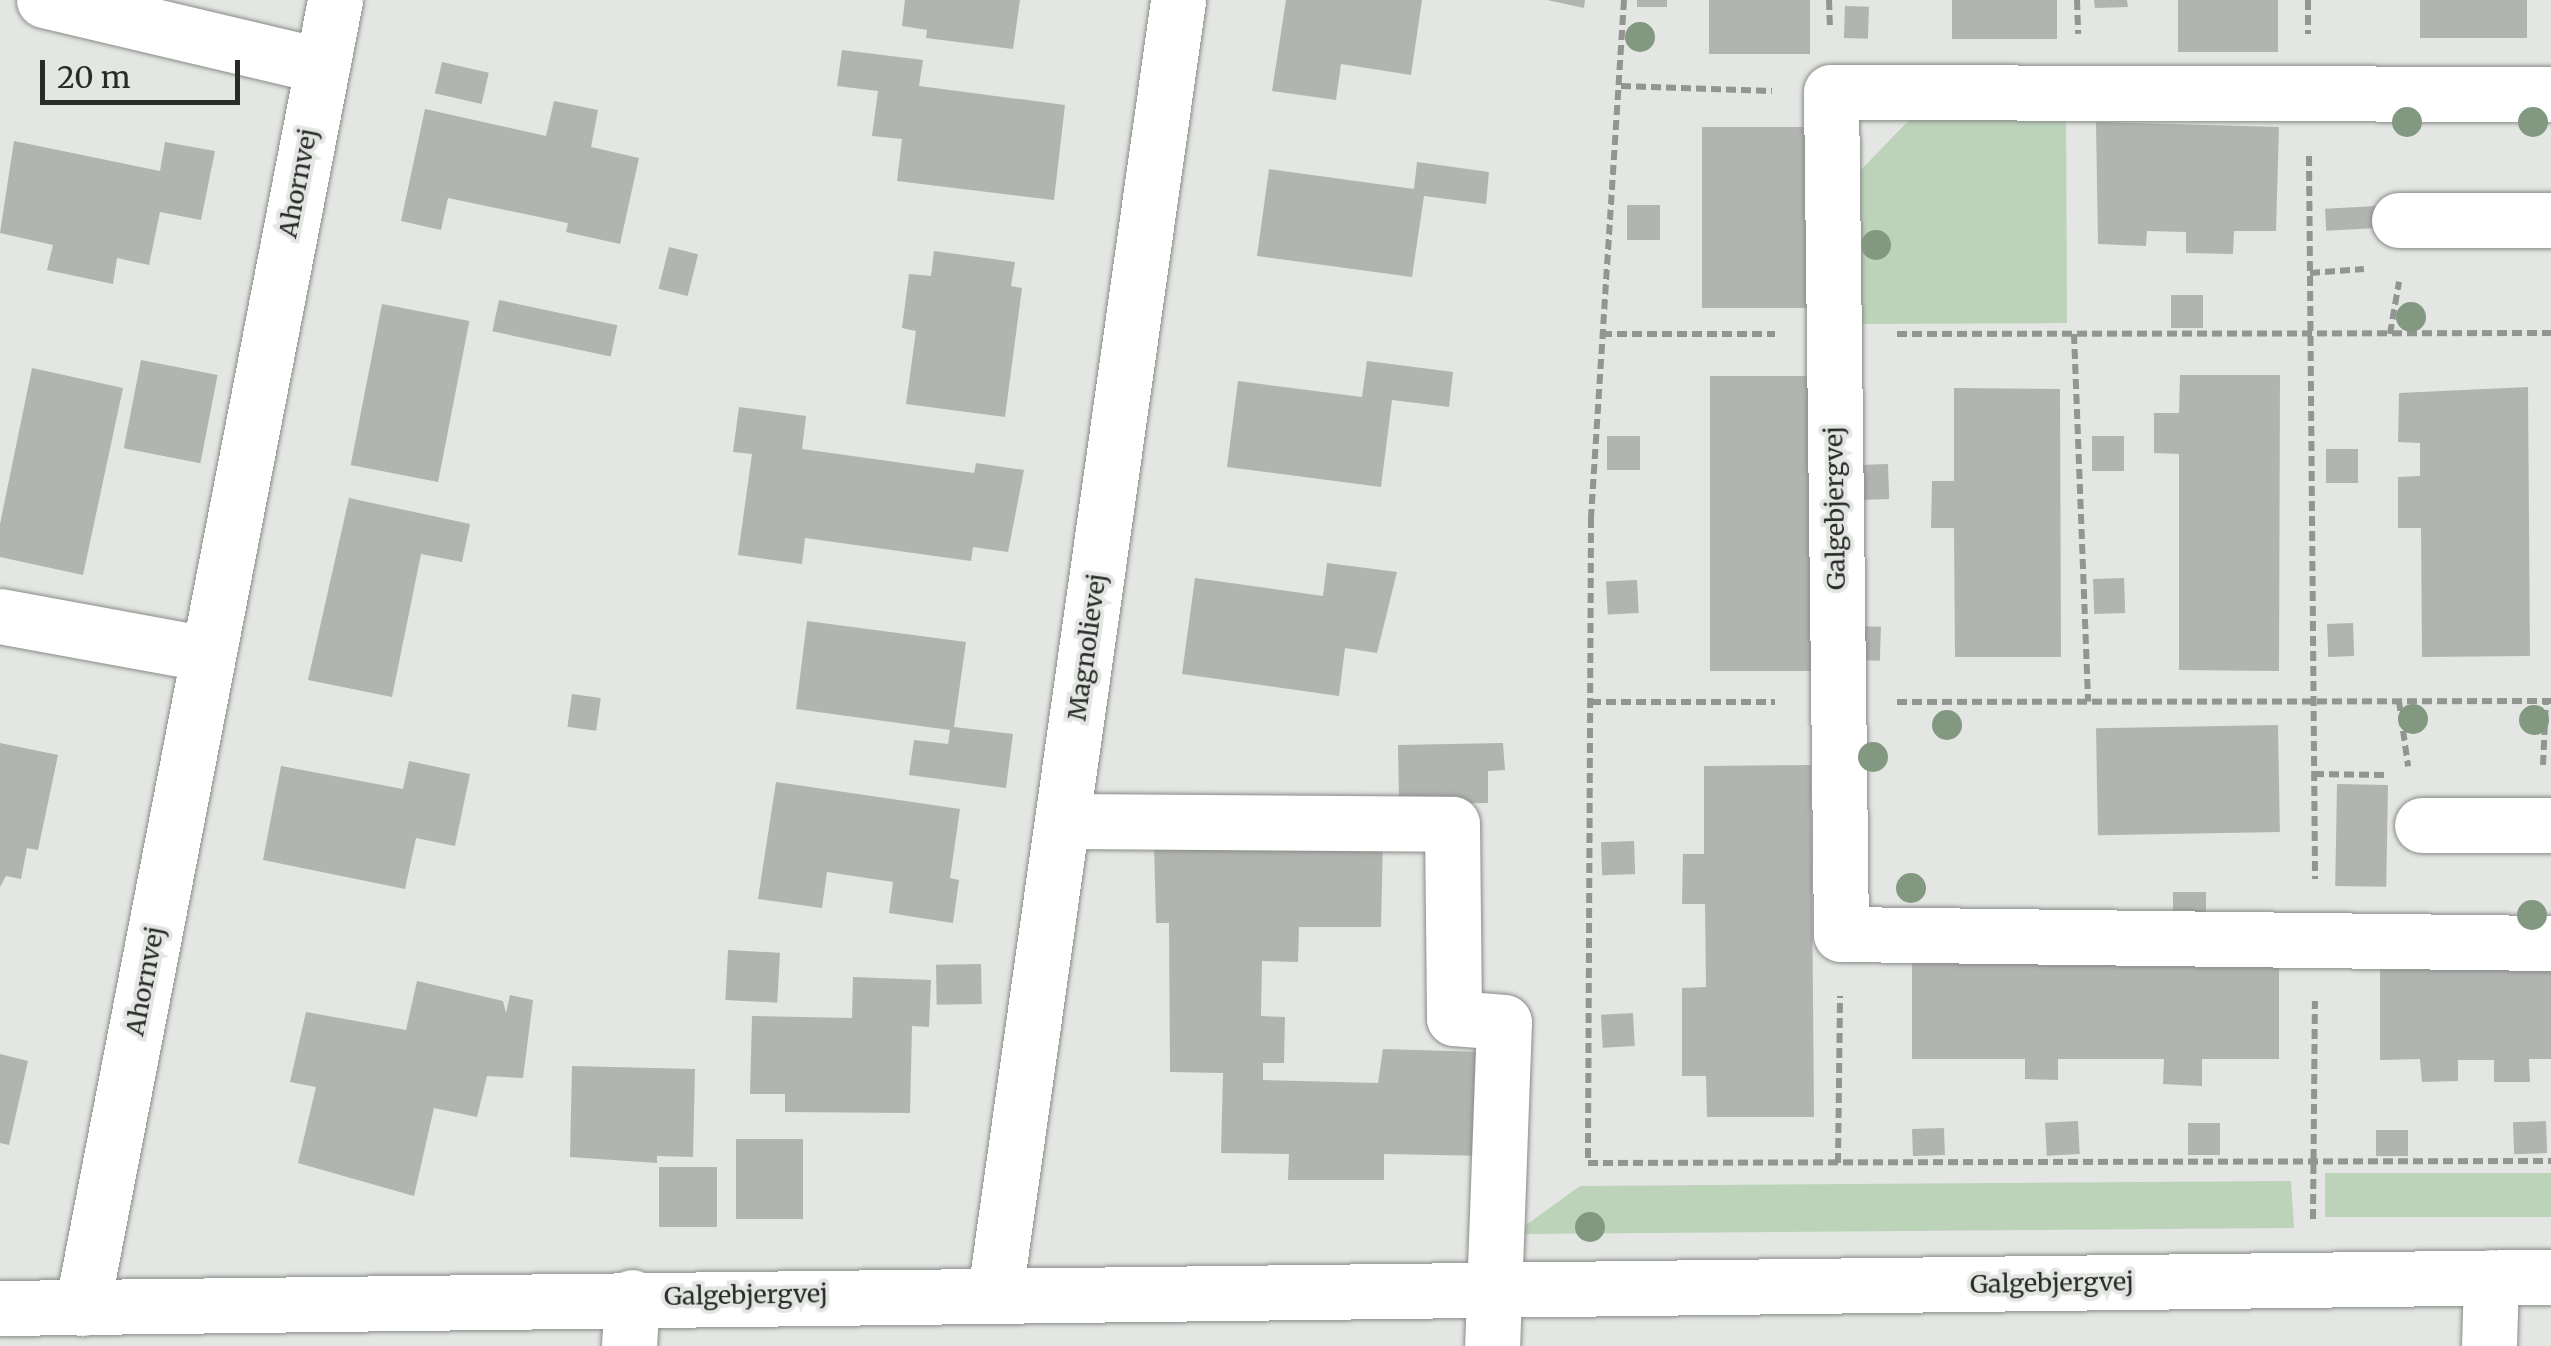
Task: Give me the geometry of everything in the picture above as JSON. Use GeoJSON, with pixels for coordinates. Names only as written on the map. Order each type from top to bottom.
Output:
{"type":"FeatureCollection","features":[{"type":"Feature","properties":{"kind":"street"},"geometry":{"type":"LineString","coordinates":[[44,0],[320,66]]}},
{"type":"Feature","properties":{"kind":"street","name":"Ahornvej"},"geometry":{"type":"LineString","coordinates":[[82,1308],[335,0]]}},
{"type":"Feature","properties":{"kind":"street","name":"Magnolievej"},"geometry":{"type":"LineString","coordinates":[[995,1293],[1178,0]]}},
{"type":"Feature","properties":{"kind":"street"},"geometry":{"type":"LineString","coordinates":[[1830,92],[2551,94]]}},
{"type":"Feature","properties":{"kind":"street","name":"Galgebjergvej"},"geometry":{"type":"LineString","coordinates":[[1830,92],[1841,934]]}},
{"type":"Feature","properties":{"kind":"street"},"geometry":{"type":"LineString","coordinates":[[2402,244],[2551,220]]}},
{"type":"Feature","properties":{"kind":"street"},"geometry":{"type":"LineString","coordinates":[[0,616],[208,654]]}},
{"type":"Feature","properties":{"kind":"street"},"geometry":{"type":"LineString","coordinates":[[2416,800],[2551,825]]}},
{"type":"Feature","properties":{"kind":"street"},"geometry":{"type":"LineString","coordinates":[[1062,821],[1452,824],[1454,1018],[1504,1022],[1492,1346]]}},
{"type":"Feature","properties":{"kind":"street"},"geometry":{"type":"LineString","coordinates":[[1841,934],[2551,943]]}},
{"type":"Feature","properties":{"kind":"street"},"geometry":{"type":"LineString","coordinates":[[2489,1346],[2491,1277]]}},
{"type":"Feature","properties":{"kind":"street","name":"Galgebjergvej"},"geometry":{"type":"LineString","coordinates":[[0,1308],[630,1321],[995,1293],[2551,1277]]}},
{"type":"Feature","properties":{"kind":"path"},"geometry":{"type":"LineString","coordinates":[[1624,0],[1591,518],[1588,1163],[2551,1161]]}},
{"type":"Feature","properties":{"kind":"path"},"geometry":{"type":"LineString","coordinates":[[2308,0],[2316,940],[2312,1280]]}},
{"type":"Feature","properties":{"kind":"path"},"geometry":{"type":"LineString","coordinates":[[1620,86],[1830,92]]}},
{"type":"Feature","properties":{"kind":"path"},"geometry":{"type":"LineString","coordinates":[[2390,334],[2389,312],[2402,244]]}},
{"type":"Feature","properties":{"kind":"path"},"geometry":{"type":"LineString","coordinates":[[1602,334],[2551,333]]}},
{"type":"Feature","properties":{"kind":"path"},"geometry":{"type":"LineString","coordinates":[[2074,334],[2088,702]]}},
{"type":"Feature","properties":{"kind":"path"},"geometry":{"type":"LineString","coordinates":[[2399,726],[2400,701]]}},
{"type":"Feature","properties":{"kind":"path"},"geometry":{"type":"LineString","coordinates":[[1590,702],[2551,701]]}},
{"type":"Feature","properties":{"kind":"path"},"geometry":{"type":"LineString","coordinates":[[2314,774],[2416,800]]}},
{"type":"Feature","properties":{"kind":"path"},"geometry":{"type":"LineString","coordinates":[[1838,1163],[1841,934]]}},
{"type":"Feature","properties":{"kind":"green space"},"geometry":{"type":"Polygon","coordinates":[[[1913,116],[2066,118],[2067,323],[1858,324],[1856,175],[1913,116]]]}},
{"type":"Feature","properties":{"kind":"green space"},"geometry":{"type":"Polygon","coordinates":[[[2325,1173],[2551,1173],[2551,1217],[2325,1217],[2325,1173]]]}},
{"type":"Feature","properties":{"kind":"green space"},"geometry":{"type":"Polygon","coordinates":[[[2291,1181],[2294,1228],[1524,1234],[1526,1225],[1580,1186],[2291,1181]]]}},
{"type":"Feature","properties":{"kind":"building"},"geometry":{"type":"Polygon","coordinates":[[[905,0],[1020,0],[1013,49],[926,38],[927,30],[902,26],[905,0]]]}},
{"type":"Feature","properties":{"kind":"building"},"geometry":{"type":"Polygon","coordinates":[[[1286,0],[1422,0],[1411,75],[1341,64],[1336,100],[1272,91],[1286,0]]]}},
{"type":"Feature","properties":{"kind":"building"},"geometry":{"type":"Polygon","coordinates":[[[1547,0],[1585,0],[1584,8],[1547,0]]]}},
{"type":"Feature","properties":{"kind":"building"},"geometry":{"type":"Polygon","coordinates":[[[1637,0],[1667,0],[1667,7],[1637,7],[1637,0]]]}},
{"type":"Feature","properties":{"kind":"building"},"geometry":{"type":"Polygon","coordinates":[[[1709,0],[1810,0],[1810,54],[1709,54],[1709,0]]]}},
{"type":"Feature","properties":{"kind":"building"},"geometry":{"type":"Polygon","coordinates":[[[1952,0],[2057,0],[2057,39],[1952,39],[1952,0]]]}},
{"type":"Feature","properties":{"kind":"building"},"geometry":{"type":"Polygon","coordinates":[[[2094,0],[2127,0],[2128,7],[2095,8],[2094,0]]]}},
{"type":"Feature","properties":{"kind":"building"},"geometry":{"type":"Polygon","coordinates":[[[2178,0],[2278,0],[2278,52],[2178,52],[2178,0]]]}},
{"type":"Feature","properties":{"kind":"building"},"geometry":{"type":"Polygon","coordinates":[[[2420,0],[2527,0],[2527,38],[2420,38],[2420,0]]]}},
{"type":"Feature","properties":{"kind":"building"},"geometry":{"type":"Polygon","coordinates":[[[1845,6],[1869,7],[1868,39],[1844,38],[1845,6]]]}},
{"type":"Feature","properties":{"kind":"building"},"geometry":{"type":"Polygon","coordinates":[[[842,50],[923,60],[919,86],[1065,105],[1054,200],[897,181],[902,139],[872,136],[878,91],[837,86],[842,50]]]}},
{"type":"Feature","properties":{"kind":"building"},"geometry":{"type":"Polygon","coordinates":[[[442,62],[489,73],[482,104],[435,93],[442,62]]]}},
{"type":"Feature","properties":{"kind":"building"},"geometry":{"type":"Polygon","coordinates":[[[554,101],[598,110],[591,147],[639,158],[620,244],[566,232],[568,223],[448,198],[441,230],[401,221],[425,109],[546,136],[554,101]]]}},
{"type":"Feature","properties":{"kind":"building"},"geometry":{"type":"Polygon","coordinates":[[[2096,122],[2279,127],[2276,231],[2234,231],[2233,254],[2186,253],[2186,232],[2147,231],[2146,246],[2098,244],[2096,122]]]}},
{"type":"Feature","properties":{"kind":"building"},"geometry":{"type":"Polygon","coordinates":[[[1702,127],[1812,127],[1812,308],[1702,308],[1702,127]]]}},
{"type":"Feature","properties":{"kind":"building"},"geometry":{"type":"Polygon","coordinates":[[[14,141],[160,171],[165,142],[215,151],[201,220],[160,212],[149,265],[117,258],[113,284],[47,270],[53,245],[0,233],[14,141]]]}},
{"type":"Feature","properties":{"kind":"building"},"geometry":{"type":"Polygon","coordinates":[[[1417,162],[1489,172],[1486,204],[1424,196],[1412,277],[1257,256],[1269,169],[1414,189],[1417,162]]]}},
{"type":"Feature","properties":{"kind":"building"},"geometry":{"type":"Polygon","coordinates":[[[1627,205],[1660,205],[1660,240],[1627,240],[1627,205]]]}},
{"type":"Feature","properties":{"kind":"building"},"geometry":{"type":"Polygon","coordinates":[[[2376,206],[2377,228],[2326,231],[2325,209],[2376,206]]]}},
{"type":"Feature","properties":{"kind":"building"},"geometry":{"type":"Polygon","coordinates":[[[669,247],[698,254],[688,296],[659,289],[669,247]]]}},
{"type":"Feature","properties":{"kind":"building"},"geometry":{"type":"Polygon","coordinates":[[[934,251],[1015,262],[1011,286],[1022,288],[1005,417],[906,404],[916,331],[902,328],[909,274],[931,276],[934,251]]]}},
{"type":"Feature","properties":{"kind":"building"},"geometry":{"type":"Polygon","coordinates":[[[2171,295],[2203,295],[2203,328],[2171,328],[2171,295]]]}},
{"type":"Feature","properties":{"kind":"building"},"geometry":{"type":"Polygon","coordinates":[[[499,300],[617,325],[611,356],[492,331],[499,300]]]}},
{"type":"Feature","properties":{"kind":"building"},"geometry":{"type":"Polygon","coordinates":[[[382,304],[469,321],[438,482],[351,465],[382,304]]]}},
{"type":"Feature","properties":{"kind":"building"},"geometry":{"type":"Polygon","coordinates":[[[141,360],[218,375],[200,463],[124,448],[141,360]]]}},
{"type":"Feature","properties":{"kind":"building"},"geometry":{"type":"Polygon","coordinates":[[[1367,361],[1453,372],[1449,407],[1392,400],[1381,487],[1227,467],[1238,381],[1362,397],[1367,361]]]}},
{"type":"Feature","properties":{"kind":"building"},"geometry":{"type":"Polygon","coordinates":[[[32,368],[123,388],[83,575],[0,557],[0,524],[32,368]]]}},
{"type":"Feature","properties":{"kind":"building"},"geometry":{"type":"Polygon","coordinates":[[[2180,375],[2280,375],[2279,671],[2179,670],[2179,454],[2154,453],[2154,413],[2179,413],[2180,375]]]}},
{"type":"Feature","properties":{"kind":"building"},"geometry":{"type":"Polygon","coordinates":[[[1710,376],[1811,376],[1811,671],[1710,671],[1710,376]]]}},
{"type":"Feature","properties":{"kind":"building"},"geometry":{"type":"Polygon","coordinates":[[[2528,387],[2530,656],[2422,657],[2421,528],[2398,528],[2398,477],[2420,476],[2420,443],[2398,442],[2399,393],[2528,387]]]}},
{"type":"Feature","properties":{"kind":"building"},"geometry":{"type":"Polygon","coordinates":[[[1954,388],[2060,389],[2061,657],[1955,657],[1954,528],[1931,528],[1932,481],[1954,481],[1954,388]]]}},
{"type":"Feature","properties":{"kind":"building"},"geometry":{"type":"Polygon","coordinates":[[[739,407],[806,416],[802,449],[974,473],[976,463],[1024,470],[1008,552],[973,547],[971,561],[805,538],[802,564],[738,555],[752,454],[733,452],[739,407]]]}},
{"type":"Feature","properties":{"kind":"building"},"geometry":{"type":"Polygon","coordinates":[[[1607,436],[1640,436],[1640,470],[1607,470],[1607,436]]]}},
{"type":"Feature","properties":{"kind":"building"},"geometry":{"type":"Polygon","coordinates":[[[2092,436],[2124,436],[2124,471],[2092,471],[2092,436]]]}},
{"type":"Feature","properties":{"kind":"building"},"geometry":{"type":"Polygon","coordinates":[[[2326,449],[2358,449],[2358,483],[2326,483],[2326,449]]]}},
{"type":"Feature","properties":{"kind":"building"},"geometry":{"type":"Polygon","coordinates":[[[1888,464],[1889,499],[1856,500],[1855,465],[1888,464]]]}},
{"type":"Feature","properties":{"kind":"building"},"geometry":{"type":"Polygon","coordinates":[[[349,498],[470,524],[462,562],[421,554],[392,697],[308,680],[349,498]]]}},
{"type":"Feature","properties":{"kind":"building"},"geometry":{"type":"Polygon","coordinates":[[[1327,563],[1397,572],[1377,653],[1345,648],[1339,696],[1182,674],[1195,578],[1323,596],[1327,563]]]}},
{"type":"Feature","properties":{"kind":"building"},"geometry":{"type":"Polygon","coordinates":[[[2124,578],[2125,613],[2094,614],[2093,579],[2124,578]]]}},
{"type":"Feature","properties":{"kind":"building"},"geometry":{"type":"Polygon","coordinates":[[[1637,580],[1639,613],[1608,615],[1606,582],[1637,580]]]}},
{"type":"Feature","properties":{"kind":"building"},"geometry":{"type":"Polygon","coordinates":[[[807,621],[966,642],[954,727],[1013,734],[1006,788],[909,775],[914,740],[948,744],[950,730],[796,709],[807,621]]]}},
{"type":"Feature","properties":{"kind":"building"},"geometry":{"type":"Polygon","coordinates":[[[2353,623],[2354,656],[2328,657],[2327,624],[2353,623]]]}},
{"type":"Feature","properties":{"kind":"building"},"geometry":{"type":"Polygon","coordinates":[[[1856,626],[1881,627],[1880,661],[1855,660],[1856,626]]]}},
{"type":"Feature","properties":{"kind":"building"},"geometry":{"type":"Polygon","coordinates":[[[572,694],[601,698],[596,731],[567,727],[572,694]]]}},
{"type":"Feature","properties":{"kind":"building"},"geometry":{"type":"Polygon","coordinates":[[[2278,725],[2280,832],[2098,835],[2096,728],[2278,725]]]}},
{"type":"Feature","properties":{"kind":"building"},"geometry":{"type":"Polygon","coordinates":[[[0,743],[58,755],[38,850],[27,848],[21,879],[6,876],[0,887],[0,743]]]}},
{"type":"Feature","properties":{"kind":"building"},"geometry":{"type":"Polygon","coordinates":[[[1503,743],[1505,770],[1488,771],[1488,803],[1399,804],[1398,745],[1503,743]]]}},
{"type":"Feature","properties":{"kind":"building"},"geometry":{"type":"Polygon","coordinates":[[[409,761],[470,774],[455,846],[416,838],[405,889],[263,860],[281,766],[403,789],[409,761]]]}},
{"type":"Feature","properties":{"kind":"building"},"geometry":{"type":"Polygon","coordinates":[[[1811,765],[1814,1117],[1707,1117],[1706,1076],[1682,1076],[1682,988],[1706,987],[1705,904],[1682,904],[1683,854],[1704,854],[1704,766],[1811,765]]]}},
{"type":"Feature","properties":{"kind":"building"},"geometry":{"type":"Polygon","coordinates":[[[776,782],[960,809],[950,878],[959,880],[953,923],[889,913],[893,882],[827,872],[822,908],[758,899],[776,782]]]}},
{"type":"Feature","properties":{"kind":"building"},"geometry":{"type":"Polygon","coordinates":[[[2337,784],[2388,785],[2386,887],[2335,886],[2337,784]]]}},
{"type":"Feature","properties":{"kind":"building"},"geometry":{"type":"Polygon","coordinates":[[[1383,838],[1381,927],[1299,927],[1298,962],[1262,961],[1261,1016],[1285,1017],[1284,1063],[1263,1063],[1263,1080],[1378,1083],[1383,1049],[1483,1052],[1490,1156],[1384,1154],[1384,1180],[1288,1180],[1289,1154],[1221,1153],[1223,1073],[1170,1072],[1169,923],[1156,923],[1154,843],[1383,838]]]}},
{"type":"Feature","properties":{"kind":"building"},"geometry":{"type":"Polygon","coordinates":[[[1634,841],[1635,874],[1602,875],[1601,842],[1634,841]]]}},
{"type":"Feature","properties":{"kind":"building"},"geometry":{"type":"Polygon","coordinates":[[[2173,892],[2206,892],[2206,923],[2173,923],[2173,892]]]}},
{"type":"Feature","properties":{"kind":"building"},"geometry":{"type":"Polygon","coordinates":[[[728,950],[780,953],[777,1003],[725,1000],[728,950]]]}},
{"type":"Feature","properties":{"kind":"building"},"geometry":{"type":"Polygon","coordinates":[[[2380,959],[2551,959],[2551,1059],[2529,1059],[2530,1082],[2494,1082],[2494,1060],[2458,1060],[2458,1081],[2422,1082],[2420,1059],[2380,1060],[2380,959]]]}},
{"type":"Feature","properties":{"kind":"building"},"geometry":{"type":"Polygon","coordinates":[[[1912,960],[2279,960],[2279,1059],[2202,1059],[2202,1086],[2163,1084],[2164,1059],[2058,1059],[2058,1080],[2025,1079],[2025,1059],[1912,1059],[1912,960]]]}},
{"type":"Feature","properties":{"kind":"building"},"geometry":{"type":"Polygon","coordinates":[[[981,964],[982,1004],[937,1005],[936,965],[981,964]]]}},
{"type":"Feature","properties":{"kind":"building"},"geometry":{"type":"Polygon","coordinates":[[[853,977],[931,980],[929,1027],[912,1026],[910,1113],[785,1112],[785,1094],[750,1094],[752,1016],[852,1018],[853,977]]]}},
{"type":"Feature","properties":{"kind":"building"},"geometry":{"type":"Polygon","coordinates":[[[417,981],[503,1001],[506,1013],[510,995],[533,1000],[523,1078],[487,1076],[477,1117],[434,1108],[414,1196],[298,1163],[316,1087],[290,1082],[306,1012],[406,1030],[417,981]]]}},
{"type":"Feature","properties":{"kind":"building"},"geometry":{"type":"Polygon","coordinates":[[[1633,1013],[1635,1046],[1603,1048],[1601,1015],[1633,1013]]]}},
{"type":"Feature","properties":{"kind":"building"},"geometry":{"type":"Polygon","coordinates":[[[0,1054],[28,1061],[9,1145],[0,1143],[0,1054]]]}},
{"type":"Feature","properties":{"kind":"building"},"geometry":{"type":"Polygon","coordinates":[[[572,1066],[695,1069],[693,1157],[657,1156],[657,1163],[570,1157],[572,1066]]]}},
{"type":"Feature","properties":{"kind":"building"},"geometry":{"type":"Polygon","coordinates":[[[2078,1121],[2080,1154],[2047,1156],[2045,1123],[2078,1121]]]}},
{"type":"Feature","properties":{"kind":"building"},"geometry":{"type":"Polygon","coordinates":[[[2546,1121],[2547,1153],[2514,1154],[2513,1122],[2546,1121]]]}},
{"type":"Feature","properties":{"kind":"building"},"geometry":{"type":"Polygon","coordinates":[[[2188,1123],[2220,1123],[2220,1155],[2188,1155],[2188,1123]]]}},
{"type":"Feature","properties":{"kind":"building"},"geometry":{"type":"Polygon","coordinates":[[[1944,1128],[1945,1155],[1913,1156],[1912,1129],[1944,1128]]]}},
{"type":"Feature","properties":{"kind":"building"},"geometry":{"type":"Polygon","coordinates":[[[2376,1130],[2408,1130],[2408,1156],[2376,1156],[2376,1130]]]}},
{"type":"Feature","properties":{"kind":"building"},"geometry":{"type":"Polygon","coordinates":[[[736,1139],[803,1139],[803,1219],[736,1219],[736,1139]]]}},
{"type":"Feature","properties":{"kind":"building"},"geometry":{"type":"Polygon","coordinates":[[[659,1167],[717,1167],[717,1227],[659,1227],[659,1167]]]}}]}
